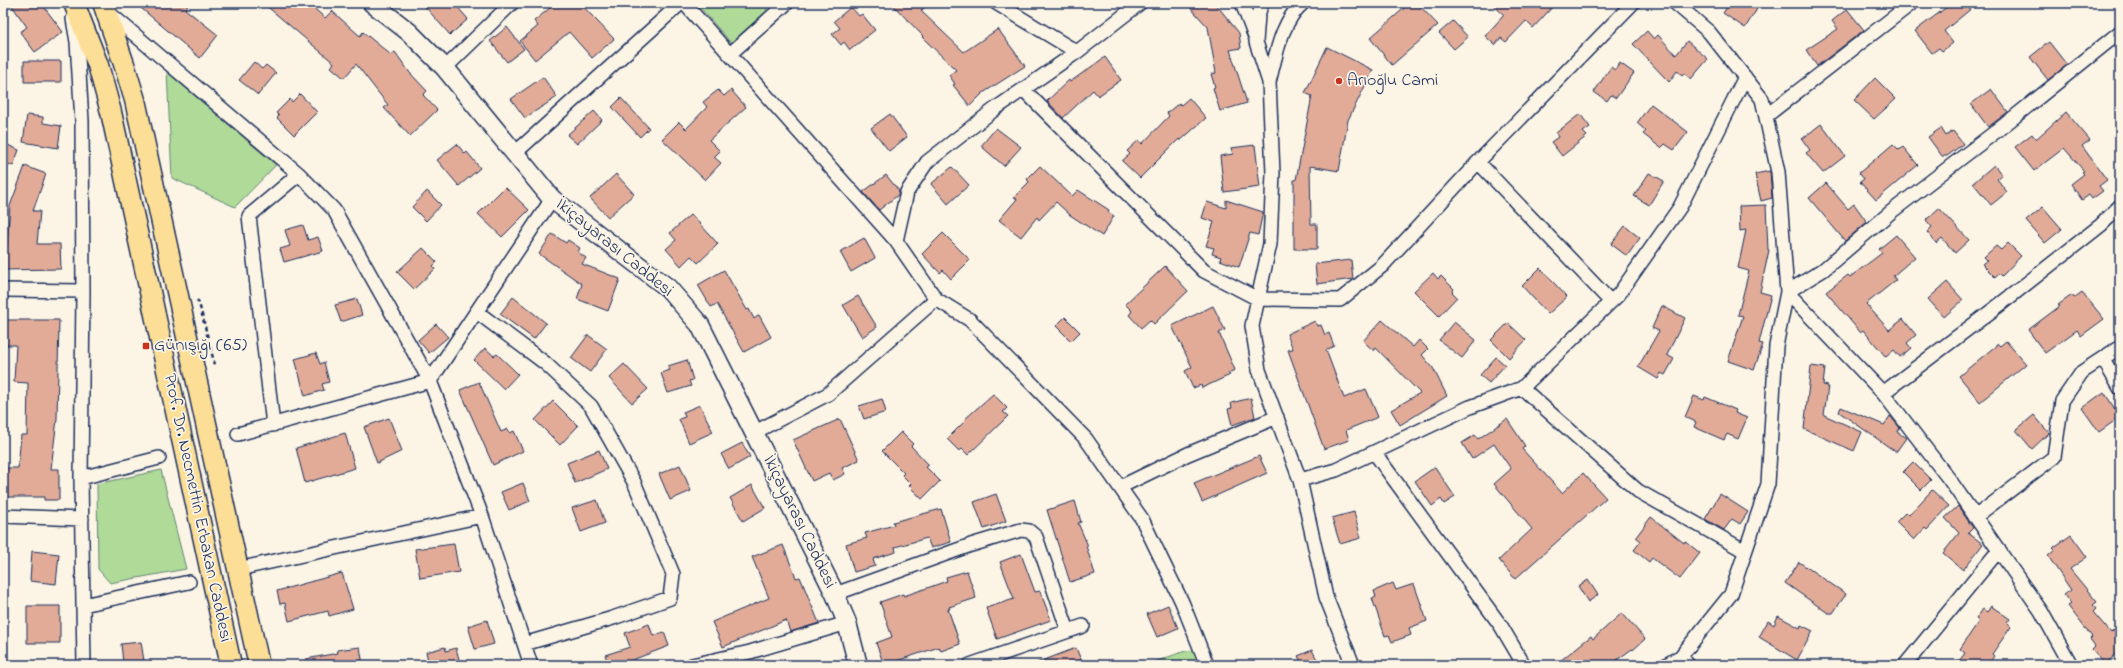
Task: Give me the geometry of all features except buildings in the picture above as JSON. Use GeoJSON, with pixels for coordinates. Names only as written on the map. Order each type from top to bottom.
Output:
{"type":"FeatureCollection","features":[{"type":"Feature","properties":{"kind":"main road","name":"Prof. Dr. Necmettin Erbakan Caddesi"},"geometry":{"type":"LineString","coordinates":[[74,3],[98,65],[111,112],[231,665]]}},
{"type":"Feature","properties":{"kind":"main road","name":"Prof. Dr. Necmettin Erbakan Caddesi"},"geometry":{"type":"LineString","coordinates":[[105,7],[135,100],[259,665]]}},
{"type":"Feature","properties":{"kind":"street"},"geometry":{"type":"LineString","coordinates":[[71,3],[77,42],[82,121],[83,291],[81,478],[84,665]]}},
{"type":"Feature","properties":{"kind":"street","name":"İkiçayarası Caddesi"},"geometry":{"type":"LineString","coordinates":[[372,3],[409,32],[445,68],[552,199],[668,288],[696,319],[755,432],[835,594],[846,623],[858,665]]}},
{"type":"Feature","properties":{"kind":"street"},"geometry":{"type":"LineString","coordinates":[[445,68],[512,3]]}},
{"type":"Feature","properties":{"kind":"street"},"geometry":{"type":"LineString","coordinates":[[514,154],[683,3],[730,54],[870,214],[896,241],[936,299],[970,320],[1086,439],[1142,519],[1182,602],[1207,665]]}},
{"type":"Feature","properties":{"kind":"street"},"geometry":{"type":"LineString","coordinates":[[996,3],[1077,52]]}},
{"type":"Feature","properties":{"kind":"street"},"geometry":{"type":"LineString","coordinates":[[896,241],[907,192],[927,162],[995,109],[1077,52],[1140,3]]}},
{"type":"Feature","properties":{"kind":"street"},"geometry":{"type":"LineString","coordinates":[[1242,3],[1269,82],[1273,173],[1270,244],[1252,326],[1259,370],[1300,480],[1326,597],[1353,665]]}},
{"type":"Feature","properties":{"kind":"street"},"geometry":{"type":"LineString","coordinates":[[1256,42],[1258,16],[1262,3]]}},
{"type":"Feature","properties":{"kind":"street"},"geometry":{"type":"LineString","coordinates":[[1269,82],[1279,43],[1296,9],[1303,3]]}},
{"type":"Feature","properties":{"kind":"street"},"geometry":{"type":"LineString","coordinates":[[1024,90],[1204,271],[1258,299],[1340,300],[1382,266],[1478,162],[1633,3]]}},
{"type":"Feature","properties":{"kind":"street"},"geometry":{"type":"LineString","coordinates":[[1766,116],[1912,3]]}},
{"type":"Feature","properties":{"kind":"street"},"geometry":{"type":"LineString","coordinates":[[1666,665],[1684,660],[1731,594],[1768,484],[1776,346],[1787,292],[1778,172],[1762,99],[1709,32],[1677,4]]}},
{"type":"Feature","properties":{"kind":"street"},"geometry":{"type":"LineString","coordinates":[[730,54],[780,6]]}},
{"type":"Feature","properties":{"kind":"street"},"geometry":{"type":"LineString","coordinates":[[105,7],[299,174],[334,210],[430,381],[482,516],[531,665]]}},
{"type":"Feature","properties":{"kind":"street"},"geometry":{"type":"LineString","coordinates":[[1787,292],[1824,270],[1892,212],[2003,126],[2120,32]]}},
{"type":"Feature","properties":{"kind":"street"},"geometry":{"type":"LineString","coordinates":[[1300,480],[1336,470],[1470,407],[1522,388],[1619,294],[1680,207],[1745,77]]}},
{"type":"Feature","properties":{"kind":"street"},"geometry":{"type":"LineString","coordinates":[[1478,162],[1611,302]]}},
{"type":"Feature","properties":{"kind":"street"},"geometry":{"type":"LineString","coordinates":[[273,425],[249,216],[299,174]]}},
{"type":"Feature","properties":{"kind":"street"},"geometry":{"type":"LineString","coordinates":[[238,434],[430,381],[552,199]]}},
{"type":"Feature","properties":{"kind":"street"},"geometry":{"type":"LineString","coordinates":[[1883,393],[2002,304],[2102,224],[2120,206]]}},
{"type":"Feature","properties":{"kind":"street"},"geometry":{"type":"LineString","coordinates":[[3,290],[83,291]]}},
{"type":"Feature","properties":{"kind":"street"},"geometry":{"type":"LineString","coordinates":[[1787,292],[1883,393],[1975,517],[2041,611],[2071,665]]}},
{"type":"Feature","properties":{"kind":"street"},"geometry":{"type":"LineString","coordinates":[[755,432],[828,394],[936,299]]}},
{"type":"Feature","properties":{"kind":"street"},"geometry":{"type":"LineString","coordinates":[[477,312],[545,363],[591,406],[634,482],[673,574],[670,598],[613,618],[524,644]]}},
{"type":"Feature","properties":{"kind":"street"},"geometry":{"type":"LineString","coordinates":[[1975,517],[2054,457],[2062,401],[2082,372],[2120,347]]}},
{"type":"Feature","properties":{"kind":"street"},"geometry":{"type":"LineString","coordinates":[[2103,358],[2120,388]]}},
{"type":"Feature","properties":{"kind":"street"},"geometry":{"type":"LineString","coordinates":[[1522,388],[1638,491],[1745,551]]}},
{"type":"Feature","properties":{"kind":"street"},"geometry":{"type":"LineString","coordinates":[[1120,487],[1188,454],[1276,417]]}},
{"type":"Feature","properties":{"kind":"street"},"geometry":{"type":"LineString","coordinates":[[1374,452],[1501,626],[1524,665]]}},
{"type":"Feature","properties":{"kind":"street"},"geometry":{"type":"LineString","coordinates":[[81,478],[159,458]]}},
{"type":"Feature","properties":{"kind":"street"},"geometry":{"type":"LineString","coordinates":[[3,516],[82,519]]}},
{"type":"Feature","properties":{"kind":"street"},"geometry":{"type":"LineString","coordinates":[[238,569],[482,516]]}},
{"type":"Feature","properties":{"kind":"street"},"geometry":{"type":"LineString","coordinates":[[835,594],[971,545],[1021,530],[1029,531],[1036,537],[1068,631]]}},
{"type":"Feature","properties":{"kind":"street"},"geometry":{"type":"LineString","coordinates":[[1905,665],[1998,550]]}},
{"type":"Feature","properties":{"kind":"street"},"geometry":{"type":"LineString","coordinates":[[84,605],[189,582]]}},
{"type":"Feature","properties":{"kind":"street"},"geometry":{"type":"LineString","coordinates":[[692,665],[750,652],[846,623]]}},
{"type":"Feature","properties":{"kind":"street"},"geometry":{"type":"LineString","coordinates":[[970,665],[1083,626]]}},
{"type":"Feature","properties":{"kind":"green space"},"geometry":{"type":"Polygon","coordinates":[[[696,3],[766,3],[767,12],[732,44],[696,3]]]}},
{"type":"Feature","properties":{"kind":"green space"},"geometry":{"type":"Polygon","coordinates":[[[167,72],[276,165],[235,207],[172,178],[167,72]]]}},
{"type":"Feature","properties":{"kind":"green space"},"geometry":{"type":"Polygon","coordinates":[[[161,470],[186,569],[110,583],[98,569],[97,484],[161,470]]]}},
{"type":"Feature","properties":{"kind":"green space"},"geometry":{"type":"Polygon","coordinates":[[[1191,650],[1198,657],[1200,665],[1146,665],[1182,652],[1191,650]]]}},
{"type":"Feature","properties":{"kind":"place","name":"Arıoğlu Cami"},"geometry":{"type":"Point","coordinates":[1339,81]}},
{"type":"Feature","properties":{"kind":"place","name":"Günışığı (65)"},"geometry":{"type":"Point","coordinates":[146,346]}}]}
